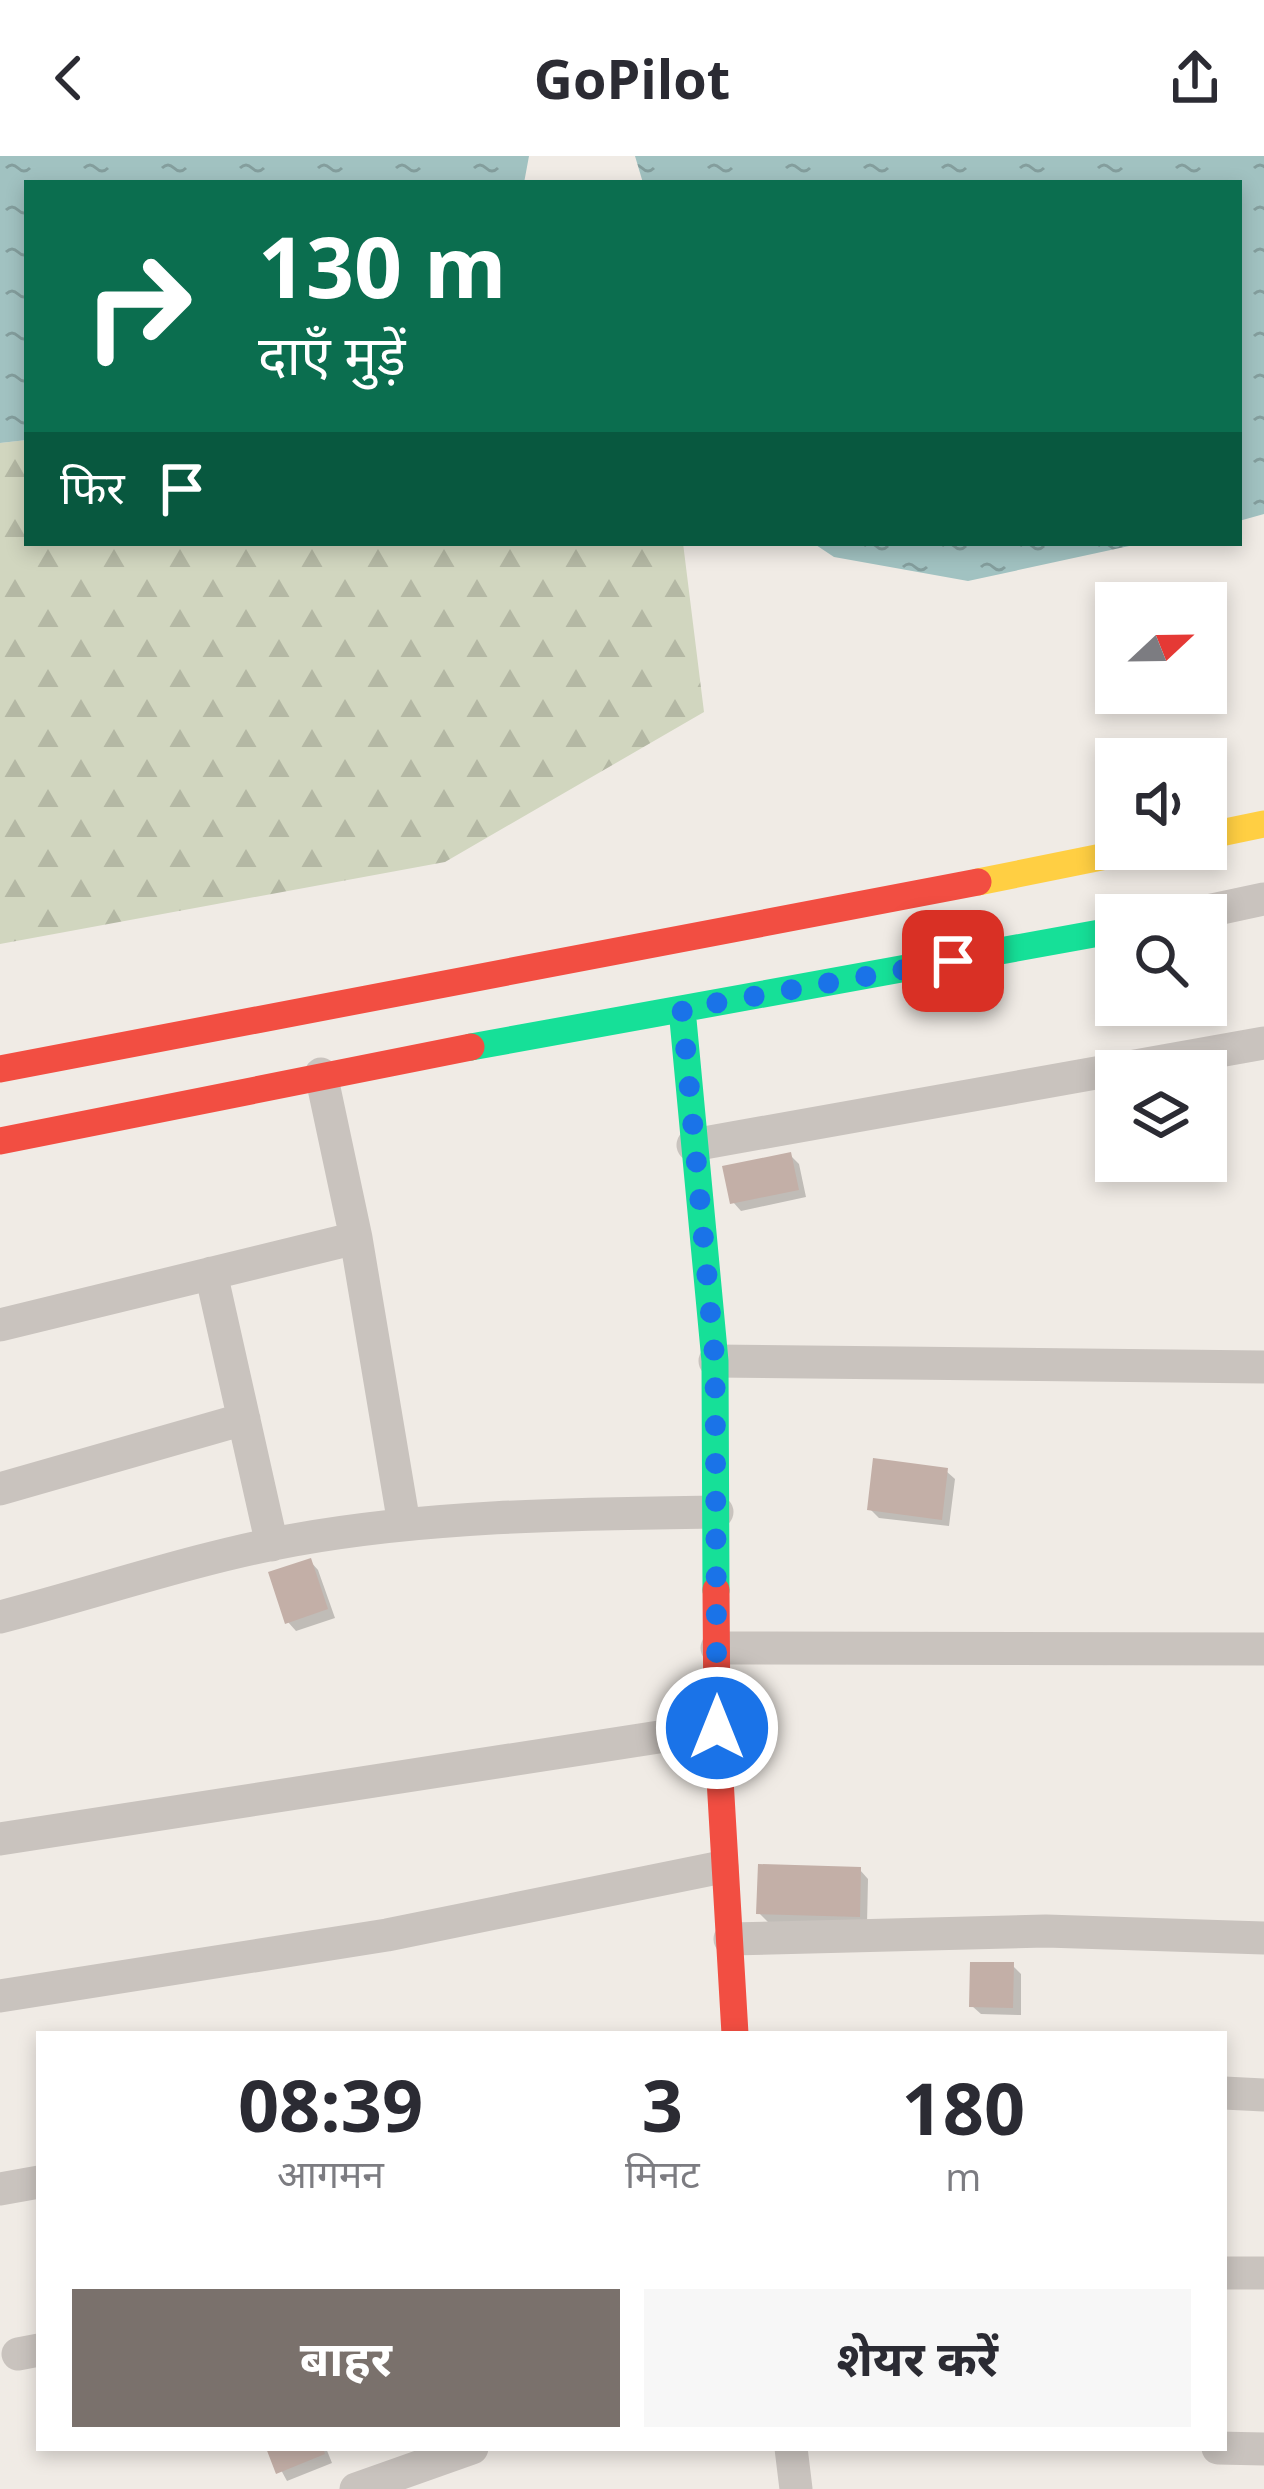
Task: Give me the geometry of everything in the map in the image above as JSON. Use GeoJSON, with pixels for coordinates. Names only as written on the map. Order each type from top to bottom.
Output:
{"type":"FeatureCollection","features":[{"type":"Feature","properties":{"kind":"street"},"geometry":{"type":"LineString","coordinates":[[1227,832],[1264,824]]}},
{"type":"Feature","properties":{"kind":"street"},"geometry":{"type":"LineString","coordinates":[[0,1069],[675,944],[1095,859]]}},
{"type":"Feature","properties":{"kind":"street"},"geometry":{"type":"LineString","coordinates":[[1227,907],[1264,899]]}},
{"type":"Feature","properties":{"kind":"street"},"geometry":{"type":"LineString","coordinates":[[0,1141],[321,1074],[1095,935]]}},
{"type":"Feature","properties":{"kind":"street"},"geometry":{"type":"LineString","coordinates":[[682,1009],[715,1361],[717,1728],[735,2031]]}},
{"type":"Feature","properties":{"kind":"street"},"geometry":{"type":"LineString","coordinates":[[693,1145],[1264,1043]]}},
{"type":"Feature","properties":{"kind":"street"},"geometry":{"type":"LineString","coordinates":[[321,1074],[356,1238],[404,1524]]}},
{"type":"Feature","properties":{"kind":"street"},"geometry":{"type":"LineString","coordinates":[[0,1325],[356,1238]]}},
{"type":"Feature","properties":{"kind":"street"},"geometry":{"type":"LineString","coordinates":[[211,1273],[272,1546]]}},
{"type":"Feature","properties":{"kind":"street"},"geometry":{"type":"LineString","coordinates":[[715,1361],[1264,1366]]}},
{"type":"Feature","properties":{"kind":"street"},"geometry":{"type":"LineString","coordinates":[[0,1489],[244,1419]]}},
{"type":"Feature","properties":{"kind":"street"},"geometry":{"type":"LineString","coordinates":[[0,1618],[272,1546],[404,1524],[717,1512]]}},
{"type":"Feature","properties":{"kind":"street"},"geometry":{"type":"LineString","coordinates":[[717,1648],[1264,1649]]}},
{"type":"Feature","properties":{"kind":"street"},"geometry":{"type":"LineString","coordinates":[[0,1839],[717,1728]]}},
{"type":"Feature","properties":{"kind":"street"},"geometry":{"type":"LineString","coordinates":[[0,1996],[387,1935],[722,1867]]}},
{"type":"Feature","properties":{"kind":"street"},"geometry":{"type":"LineString","coordinates":[[730,1939],[1046,1931],[1264,1938]]}},
{"type":"Feature","properties":{"kind":"street"},"geometry":{"type":"LineString","coordinates":[[1227,2093],[1264,2095]]}},
{"type":"Feature","properties":{"kind":"street"},"geometry":{"type":"LineString","coordinates":[[0,2189],[36,2183]]}},
{"type":"Feature","properties":{"kind":"street"},"geometry":{"type":"LineString","coordinates":[[1227,2273],[1264,2273]]}},
{"type":"Feature","properties":{"kind":"street"},"geometry":{"type":"LineString","coordinates":[[1227,2448],[1264,2449]]}},
{"type":"Feature","properties":{"kind":"street"},"geometry":{"type":"LineString","coordinates":[[356,2489],[464,2451]]}},
{"type":"Feature","properties":{"kind":"street"},"geometry":{"type":"LineString","coordinates":[[791,2451],[796,2489]]}},
{"type":"Feature","properties":{"kind":"green space"},"geometry":{"type":"Polygon","coordinates":[[[24,440],[24,546],[683,546],[704,712],[445,862],[0,944],[0,443],[24,440]]]}},
{"type":"Feature","properties":{"kind":"water"},"geometry":{"type":"Polygon","coordinates":[[[0,156],[529,156],[525,180],[24,180],[24,440],[0,443],[0,156]]]}},
{"type":"Feature","properties":{"kind":"water"},"geometry":{"type":"Polygon","coordinates":[[[635,156],[1264,156],[1264,514],[1242,520],[1242,180],[642,180],[635,156]]]}},
{"type":"Feature","properties":{"kind":"water"},"geometry":{"type":"Polygon","coordinates":[[[818,546],[1129,546],[968,581],[834,557],[818,546]]]}},
{"type":"Feature","properties":{"kind":"building"},"geometry":{"type":"Polygon","coordinates":[[[791,1152],[799,1190],[730,1204],[722,1166],[791,1152]]]}},
{"type":"Feature","properties":{"kind":"building"},"geometry":{"type":"Polygon","coordinates":[[[873,1458],[948,1468],[942,1520],[867,1510],[873,1458]]]}},
{"type":"Feature","properties":{"kind":"building"},"geometry":{"type":"Polygon","coordinates":[[[311,1558],[328,1609],[285,1624],[268,1572],[311,1558]]]}},
{"type":"Feature","properties":{"kind":"building"},"geometry":{"type":"Polygon","coordinates":[[[758,1864],[861,1867],[860,1917],[756,1914],[758,1864]]]}},
{"type":"Feature","properties":{"kind":"building"},"geometry":{"type":"Polygon","coordinates":[[[970,1962],[1014,1962],[1013,2008],[969,2007],[970,1962]]]}},
{"type":"Feature","properties":{"kind":"building"},"geometry":{"type":"Polygon","coordinates":[[[267,2451],[324,2451],[325,2454],[276,2474],[267,2451]]]}},
{"type":"Feature","properties":{"kind":"traffic: fast"},"geometry":{"type":"LineString","coordinates":[[471,1047],[1095,934]]}},
{"type":"Feature","properties":{"kind":"traffic: fast"},"geometry":{"type":"LineString","coordinates":[[682,1009],[715,1361],[716,1590]]}},
{"type":"Feature","properties":{"kind":"traffic: slow"},"geometry":{"type":"LineString","coordinates":[[1227,832],[1264,824]]}},
{"type":"Feature","properties":{"kind":"traffic: slow"},"geometry":{"type":"LineString","coordinates":[[978,882],[1095,858]]}},
{"type":"Feature","properties":{"kind":"traffic: jam"},"geometry":{"type":"LineString","coordinates":[[0,1069],[978,882]]}},
{"type":"Feature","properties":{"kind":"traffic: jam"},"geometry":{"type":"LineString","coordinates":[[0,1141],[471,1047]]}},
{"type":"Feature","properties":{"kind":"traffic: jam"},"geometry":{"type":"LineString","coordinates":[[716,1590],[717,1728],[735,2031]]}},
{"type":"Feature","properties":{"kind":"route"},"geometry":{"type":"LineString","coordinates":[[717,1728],[715,1361],[682,1009],[953,961]]}}]}
